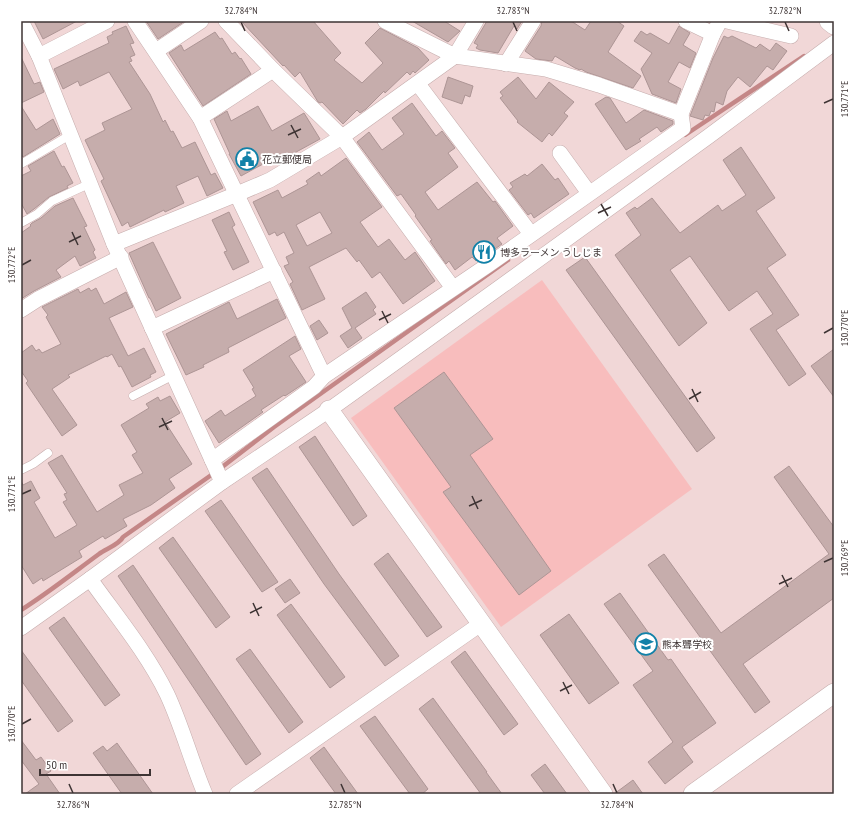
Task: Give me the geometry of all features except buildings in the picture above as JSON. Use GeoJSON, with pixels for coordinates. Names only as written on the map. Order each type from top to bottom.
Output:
{"type":"FeatureCollection","features":[{"type":"Feature","properties":{"kind":"street"},"geometry":{"type":"LineString","coordinates":[[22,21],[39,56],[117,251],[222,482]]}},
{"type":"Feature","properties":{"kind":"street"},"geometry":{"type":"LineString","coordinates":[[39,56],[107,21]]}},
{"type":"Feature","properties":{"kind":"street"},"geometry":{"type":"LineString","coordinates":[[135,21],[200,118],[324,376]]}},
{"type":"Feature","properties":{"kind":"street"},"geometry":{"type":"LineString","coordinates":[[156,52],[201,21]]}},
{"type":"Feature","properties":{"kind":"street"},"geometry":{"type":"LineString","coordinates":[[226,21],[273,70],[342,137],[453,288]]}},
{"type":"Feature","properties":{"kind":"street"},"geometry":{"type":"LineString","coordinates":[[385,21],[455,56],[546,69],[599,85],[681,114]]}},
{"type":"Feature","properties":{"kind":"street"},"geometry":{"type":"LineString","coordinates":[[21,310],[117,251],[270,180],[342,137],[418,84],[455,56],[476,21]]}},
{"type":"Feature","properties":{"kind":"street"},"geometry":{"type":"LineString","coordinates":[[506,64],[533,21]]}},
{"type":"Feature","properties":{"kind":"street"},"geometry":{"type":"LineString","coordinates":[[212,460],[314,387],[324,376],[488,265],[588,193],[683,128],[681,114],[717,27],[686,21]]}},
{"type":"Feature","properties":{"kind":"street"},"geometry":{"type":"LineString","coordinates":[[727,21],[791,36]]}},
{"type":"Feature","properties":{"kind":"street"},"geometry":{"type":"LineString","coordinates":[[829,21],[834,26]]}},
{"type":"Feature","properties":{"kind":"street"},"geometry":{"type":"LineString","coordinates":[[21,628],[222,482],[329,410],[503,285],[709,136],[834,42]]}},
{"type":"Feature","properties":{"kind":"street"},"geometry":{"type":"LineString","coordinates":[[200,118],[273,70]]}},
{"type":"Feature","properties":{"kind":"street"},"geometry":{"type":"LineString","coordinates":[[418,84],[532,234]]}},
{"type":"Feature","properties":{"kind":"street"},"geometry":{"type":"LineString","coordinates":[[560,153],[588,193]]}},
{"type":"Feature","properties":{"kind":"street"},"geometry":{"type":"LineString","coordinates":[[488,265],[503,285]]}},
{"type":"Feature","properties":{"kind":"street"},"geometry":{"type":"LineString","coordinates":[[152,328],[274,271]]}},
{"type":"Feature","properties":{"kind":"street"},"geometry":{"type":"LineString","coordinates":[[329,410],[603,794]]}},
{"type":"Feature","properties":{"kind":"street"},"geometry":{"type":"LineString","coordinates":[[90,579],[149,660],[180,726],[205,794]]}},
{"type":"Feature","properties":{"kind":"street"},"geometry":{"type":"LineString","coordinates":[[237,794],[482,623]]}},
{"type":"Feature","properties":{"kind":"street"},"geometry":{"type":"LineString","coordinates":[[693,794],[834,693]]}},
{"type":"Feature","properties":{"kind":"lane"},"geometry":{"type":"LineString","coordinates":[[21,164],[70,135]]}},
{"type":"Feature","properties":{"kind":"lane"},"geometry":{"type":"LineString","coordinates":[[21,223],[37,214],[52,201],[90,183]]}},
{"type":"Feature","properties":{"kind":"lane"},"geometry":{"type":"LineString","coordinates":[[133,396],[174,375]]}},
{"type":"Feature","properties":{"kind":"lane"},"geometry":{"type":"LineString","coordinates":[[21,470],[33,464],[48,453]]}},
{"type":"Feature","properties":{"kind":"shaded area"},"geometry":{"type":"Polygon","coordinates":[[[542,280],[692,489],[501,627],[351,418],[542,280]]]}},
{"type":"Feature","properties":{"kind":"waterway"},"geometry":{"type":"LineString","coordinates":[[685,135],[804,56]]}},
{"type":"Feature","properties":{"kind":"waterway"},"geometry":{"type":"LineString","coordinates":[[21,610],[51,590],[99,554],[116,544],[123,537],[217,471],[274,427],[508,260]]}},
{"type":"Feature","properties":{"kind":"place","name":"花立郵便局"},"geometry":{"type":"Point","coordinates":[247,159]}},
{"type":"Feature","properties":{"kind":"place","name":"博多ラーメン うしじま"},"geometry":{"type":"Point","coordinates":[484,252]}},
{"type":"Feature","properties":{"kind":"place","name":"熊本聾学校"},"geometry":{"type":"Point","coordinates":[646,644]}}]}
